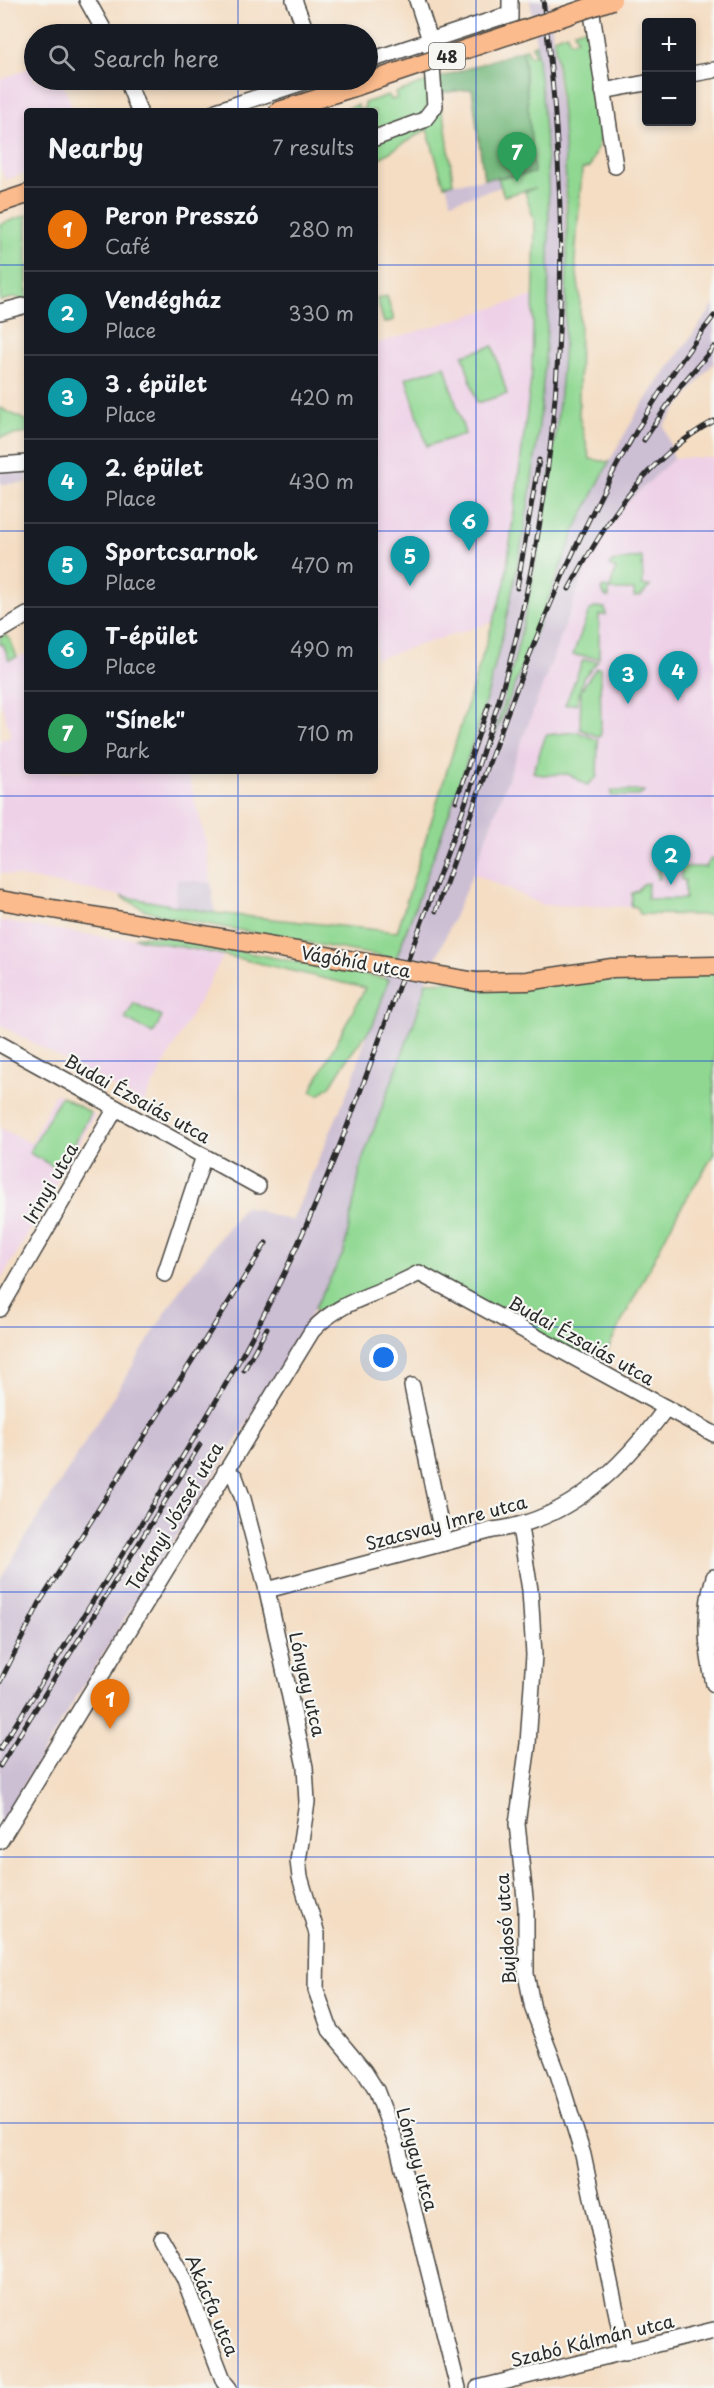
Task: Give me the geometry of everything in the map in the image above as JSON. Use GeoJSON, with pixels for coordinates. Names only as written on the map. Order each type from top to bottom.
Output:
{"type":"FeatureCollection","features":[{"type":"Feature","properties":{"kind":"main road","name":"48"},"geometry":{"type":"LineString","coordinates":[[378,78],[612,0]]}},
{"type":"Feature","properties":{"kind":"main road","name":"48"},"geometry":{"type":"LineString","coordinates":[[288,108],[342,90]]}},
{"type":"Feature","properties":{"kind":"main road"},"geometry":{"type":"LineString","coordinates":[[1,201],[24,195]]}},
{"type":"Feature","properties":{"kind":"main road","name":"Vágóhíd utca"},"geometry":{"type":"LineString","coordinates":[[0,900],[476,982],[527,981],[612,968],[714,966]]}},
{"type":"Feature","properties":{"kind":"street"},"geometry":{"type":"LineString","coordinates":[[87,0],[100,24]]}},
{"type":"Feature","properties":{"kind":"street"},"geometry":{"type":"LineString","coordinates":[[294,0],[304,24]]}},
{"type":"Feature","properties":{"kind":"street"},"geometry":{"type":"LineString","coordinates":[[378,137],[421,122],[434,110],[436,94],[430,40],[417,0]]}},
{"type":"Feature","properties":{"kind":"street"},"geometry":{"type":"LineString","coordinates":[[378,57],[501,17],[510,18],[510,0]]}},
{"type":"Feature","properties":{"kind":"street"},"geometry":{"type":"LineString","coordinates":[[590,0],[615,166]]}},
{"type":"Feature","properties":{"kind":"street"},"geometry":{"type":"LineString","coordinates":[[696,73],[714,70]]}},
{"type":"Feature","properties":{"kind":"street"},"geometry":{"type":"LineString","coordinates":[[603,91],[642,84]]}},
{"type":"Feature","properties":{"kind":"street"},"geometry":{"type":"LineString","coordinates":[[131,90],[138,108]]}},
{"type":"Feature","properties":{"kind":"street"},"geometry":{"type":"LineString","coordinates":[[225,108],[280,90]]}},
{"type":"Feature","properties":{"kind":"street"},"geometry":{"type":"LineString","coordinates":[[0,312],[24,306]]}},
{"type":"Feature","properties":{"kind":"street"},"geometry":{"type":"LineString","coordinates":[[0,465],[24,463]]}},
{"type":"Feature","properties":{"kind":"street"},"geometry":{"type":"LineString","coordinates":[[0,631],[24,617]]}},
{"type":"Feature","properties":{"kind":"street","name":"Budai Ézsaiás utca"},"geometry":{"type":"LineString","coordinates":[[0,1044],[258,1186]]}},
{"type":"Feature","properties":{"kind":"street","name":"Irinyi utca"},"geometry":{"type":"LineString","coordinates":[[0,1309],[116,1108]]}},
{"type":"Feature","properties":{"kind":"street"},"geometry":{"type":"LineString","coordinates":[[165,1274],[204,1156]]}},
{"type":"Feature","properties":{"kind":"street","name":"Tarányi József utca"},"geometry":{"type":"LineString","coordinates":[[0,1841],[312,1331],[326,1315],[419,1272],[431,1280]]}},
{"type":"Feature","properties":{"kind":"street","name":"Budai Ézsaiás utca"},"geometry":{"type":"LineString","coordinates":[[431,1280],[714,1434]]}},
{"type":"Feature","properties":{"kind":"street"},"geometry":{"type":"LineString","coordinates":[[411,1386],[444,1543]]}},
{"type":"Feature","properties":{"kind":"street","name":"Szacsvay Imre utca"},"geometry":{"type":"LineString","coordinates":[[267,1590],[493,1530],[520,1527],[580,1498],[607,1477],[666,1408]]}},
{"type":"Feature","properties":{"kind":"street","name":"Lónyay utca"},"geometry":{"type":"LineString","coordinates":[[221,1477],[243,1499],[267,1590],[305,1767],[307,1802],[298,1860],[300,1877],[317,1934],[316,1990],[330,2030],[364,2071],[376,2090],[389,2122],[398,2148],[458,2388]]}},
{"type":"Feature","properties":{"kind":"street","name":"Bujdosó utca"},"geometry":{"type":"LineString","coordinates":[[520,1527],[530,1590],[534,1655],[528,1744],[517,1824],[526,1906],[526,1974],[533,2009],[558,2074],[584,2155],[626,2353]]}},
{"type":"Feature","properties":{"kind":"street"},"geometry":{"type":"LineString","coordinates":[[714,1577],[709,1592],[706,1625],[714,1684]]}},
{"type":"Feature","properties":{"kind":"street","name":"Akácfa utca"},"geometry":{"type":"LineString","coordinates":[[161,2238],[184,2278],[224,2382],[229,2388]]}},
{"type":"Feature","properties":{"kind":"street","name":"Szabó Kálmán utca"},"geometry":{"type":"LineString","coordinates":[[478,2388],[714,2330]]}},
{"type":"Feature","properties":{"kind":"shaded area"},"geometry":{"type":"Polygon","coordinates":[[[530,0],[549,0],[564,145],[567,296],[580,296],[579,415],[590,459],[609,462],[639,409],[714,305],[714,362],[664,425],[674,458],[627,503],[591,555],[473,873],[426,982],[416,1017],[362,1161],[344,1252],[314,1309],[246,1425],[69,1709],[0,1825],[0,1579],[179,1291],[244,1206],[292,1221],[353,1079],[505,583],[532,371],[533,296],[548,296],[546,153],[539,66],[530,0]]]}},
{"type":"Feature","properties":{"kind":"shaded area"},"geometry":{"type":"Polygon","coordinates":[[[24,70],[24,90],[66,90],[72,108],[24,108],[24,173],[5,180],[0,165],[0,80],[24,70]]]}},
{"type":"Feature","properties":{"kind":"shaded area"},"geometry":{"type":"Polygon","coordinates":[[[498,178],[501,187],[451,202],[446,184],[498,178]]]}},
{"type":"Feature","properties":{"kind":"shaded area"},"geometry":{"type":"Polygon","coordinates":[[[533,296],[532,371],[505,583],[493,622],[378,658],[378,343],[533,296]]]}},
{"type":"Feature","properties":{"kind":"shaded area"},"geometry":{"type":"Polygon","coordinates":[[[674,458],[714,458],[714,915],[640,914],[637,907],[543,905],[473,873],[591,555],[627,503],[674,458]]]}},
{"type":"Feature","properties":{"kind":"shaded area"},"geometry":{"type":"Polygon","coordinates":[[[24,467],[24,483],[0,484],[0,468],[24,467]]]}},
{"type":"Feature","properties":{"kind":"shaded area"},"geometry":{"type":"Polygon","coordinates":[[[3,643],[9,660],[24,655],[24,774],[188,774],[205,837],[211,883],[177,879],[175,906],[0,873],[0,740],[11,737],[0,699],[0,645],[3,643]]]}},
{"type":"Feature","properties":{"kind":"shaded area"},"geometry":{"type":"Polygon","coordinates":[[[177,879],[211,883],[215,913],[175,906],[177,879]]]}},
{"type":"Feature","properties":{"kind":"shaded area"},"geometry":{"type":"Polygon","coordinates":[[[0,921],[111,938],[135,938],[224,955],[143,1103],[0,1025],[0,921]]]}},
{"type":"Feature","properties":{"kind":"shaded area"},"geometry":{"type":"Polygon","coordinates":[[[55,1093],[95,1115],[0,1282],[0,1128],[31,1143],[55,1093]]]}},
{"type":"Feature","properties":{"kind":"green space"},"geometry":{"type":"Polygon","coordinates":[[[588,27],[601,138],[590,167],[582,169],[575,260],[580,296],[579,415],[590,459],[609,462],[575,530],[492,743],[515,657],[534,570],[549,482],[560,394],[566,305],[567,216],[563,127],[554,38],[567,33],[570,42],[577,40],[574,31],[588,27]]]}},
{"type":"Feature","properties":{"kind":"green space"},"geometry":{"type":"Polygon","coordinates":[[[536,44],[545,125],[549,206],[549,288],[536,451],[524,532],[508,613],[478,726],[445,826],[396,959],[168,917],[143,909],[121,896],[215,913],[397,932],[505,583],[532,371],[535,223],[525,192],[535,188],[504,196],[498,178],[534,173],[523,50],[527,49],[529,56],[535,55],[532,45],[536,44]]]}},
{"type":"Feature","properties":{"kind":"green space"},"geometry":{"type":"Polygon","coordinates":[[[523,50],[534,173],[484,179],[472,89],[440,93],[439,78],[523,50]]]}},
{"type":"Feature","properties":{"kind":"green space"},"geometry":{"type":"Polygon","coordinates":[[[430,81],[431,95],[424,114],[378,132],[378,108],[365,108],[364,103],[389,95],[391,100],[397,98],[395,93],[430,81]]]}},
{"type":"Feature","properties":{"kind":"green space"},"geometry":{"type":"Polygon","coordinates":[[[440,107],[445,120],[453,183],[444,185],[427,129],[378,159],[378,141],[440,107]]]}},
{"type":"Feature","properties":{"kind":"green space"},"geometry":{"type":"Polygon","coordinates":[[[24,216],[24,303],[17,297],[0,301],[0,224],[24,216]]]}},
{"type":"Feature","properties":{"kind":"green space"},"geometry":{"type":"Polygon","coordinates":[[[387,296],[394,320],[384,323],[378,299],[387,296]]]}},
{"type":"Feature","properties":{"kind":"green space"},"geometry":{"type":"Polygon","coordinates":[[[493,346],[507,394],[477,403],[463,355],[493,346]]]}},
{"type":"Feature","properties":{"kind":"green space"},"geometry":{"type":"Polygon","coordinates":[[[445,366],[465,434],[427,446],[406,378],[445,366]]]}},
{"type":"Feature","properties":{"kind":"green space"},"geometry":{"type":"Polygon","coordinates":[[[0,408],[24,420],[24,433],[0,437],[0,408]]]}},
{"type":"Feature","properties":{"kind":"green space"},"geometry":{"type":"Polygon","coordinates":[[[642,557],[643,586],[650,586],[641,596],[634,597],[634,590],[609,590],[609,597],[606,597],[601,590],[603,587],[610,588],[616,569],[609,566],[612,562],[642,557]]]}},
{"type":"Feature","properties":{"kind":"green space"},"geometry":{"type":"Polygon","coordinates":[[[596,607],[605,608],[606,615],[599,615],[599,658],[573,655],[589,611],[596,607]]]}},
{"type":"Feature","properties":{"kind":"green space"},"geometry":{"type":"Polygon","coordinates":[[[5,635],[10,639],[17,657],[9,660],[3,644],[0,645],[0,636],[5,635]]]}},
{"type":"Feature","properties":{"kind":"green space"},"geometry":{"type":"Polygon","coordinates":[[[583,660],[598,661],[583,678],[577,703],[565,705],[583,660]]]}},
{"type":"Feature","properties":{"kind":"green space"},"geometry":{"type":"Polygon","coordinates":[[[596,668],[600,668],[601,734],[599,737],[580,729],[581,690],[596,668]]]}},
{"type":"Feature","properties":{"kind":"green space"},"geometry":{"type":"Polygon","coordinates":[[[578,732],[598,740],[597,777],[587,785],[568,774],[542,775],[533,772],[546,735],[578,732]]]}},
{"type":"Feature","properties":{"kind":"green space"},"geometry":{"type":"Polygon","coordinates":[[[611,791],[645,791],[639,796],[611,796],[611,791]]]}},
{"type":"Feature","properties":{"kind":"green space"},"geometry":{"type":"Polygon","coordinates":[[[662,854],[678,859],[674,867],[706,867],[711,858],[714,860],[714,915],[640,914],[637,907],[631,906],[632,893],[643,884],[648,883],[647,899],[685,899],[685,880],[681,880],[681,868],[660,867],[660,879],[657,879],[657,862],[662,854]]]}},
{"type":"Feature","properties":{"kind":"green space"},"geometry":{"type":"Polygon","coordinates":[[[139,936],[163,937],[389,979],[373,1025],[347,1059],[331,1085],[319,1095],[311,1091],[365,988],[224,955],[135,938],[139,936]]]}},
{"type":"Feature","properties":{"kind":"green space"},"geometry":{"type":"Polygon","coordinates":[[[714,972],[714,1154],[676,1216],[597,1370],[431,1280],[404,1281],[326,1315],[314,1309],[344,1252],[362,1161],[416,1017],[426,982],[714,972]]]}},
{"type":"Feature","properties":{"kind":"green space"},"geometry":{"type":"Polygon","coordinates":[[[134,1003],[162,1017],[153,1034],[125,1019],[134,1003]]]}},
{"type":"Feature","properties":{"kind":"green space"},"geometry":{"type":"Polygon","coordinates":[[[61,1096],[91,1113],[60,1170],[29,1153],[61,1096]]]}},
{"type":"Feature","properties":{"kind":"railway"},"geometry":{"type":"LineString","coordinates":[[0,1749],[209,1414],[292,1257],[329,1173],[362,1087],[489,733],[522,615],[539,528],[551,440],[558,352],[561,264],[559,175],[553,87],[543,0]]}},
{"type":"Feature","properties":{"kind":"railway"},"geometry":{"type":"LineString","coordinates":[[436,911],[521,678],[551,602],[585,527],[623,455],[665,384],[714,316]]}},
{"type":"Feature","properties":{"kind":"railway"},"geometry":{"type":"LineString","coordinates":[[644,440],[682,384],[714,347]]}},
{"type":"Feature","properties":{"kind":"railway"},"geometry":{"type":"LineString","coordinates":[[569,589],[597,540],[629,494],[647,473],[689,436],[714,421]]}},
{"type":"Feature","properties":{"kind":"railway"},"geometry":{"type":"LineString","coordinates":[[517,588],[539,460]]}},
{"type":"Feature","properties":{"kind":"railway"},"geometry":{"type":"LineString","coordinates":[[456,801],[489,704]]}},
{"type":"Feature","properties":{"kind":"railway"},"geometry":{"type":"LineString","coordinates":[[0,1682],[40,1602],[266,1243]]}},
{"type":"Feature","properties":{"kind":"railway"},"geometry":{"type":"LineString","coordinates":[[244,1370],[267,1328]]}},
{"type":"Feature","properties":{"kind":"railway"},"geometry":{"type":"LineString","coordinates":[[0,1766],[200,1445]]}},
{"type":"Feature","properties":{"kind":"place","name":"\"Sínek\""},"geometry":{"type":"Point","coordinates":[517,182]}},
{"type":"Feature","properties":{"kind":"place","name":"T-épület"},"geometry":{"type":"Point","coordinates":[469,551]}},
{"type":"Feature","properties":{"kind":"place","name":"Sportcsarnok"},"geometry":{"type":"Point","coordinates":[410,586]}},
{"type":"Feature","properties":{"kind":"place","name":"2. épület"},"geometry":{"type":"Point","coordinates":[678,701]}},
{"type":"Feature","properties":{"kind":"place","name":"3 . épület"},"geometry":{"type":"Point","coordinates":[628,704]}},
{"type":"Feature","properties":{"kind":"place","name":"Vendégház"},"geometry":{"type":"Point","coordinates":[671,885]}},
{"type":"Feature","properties":{"kind":"place","name":"Peron Presszó"},"geometry":{"type":"Point","coordinates":[110,1729]}}]}
